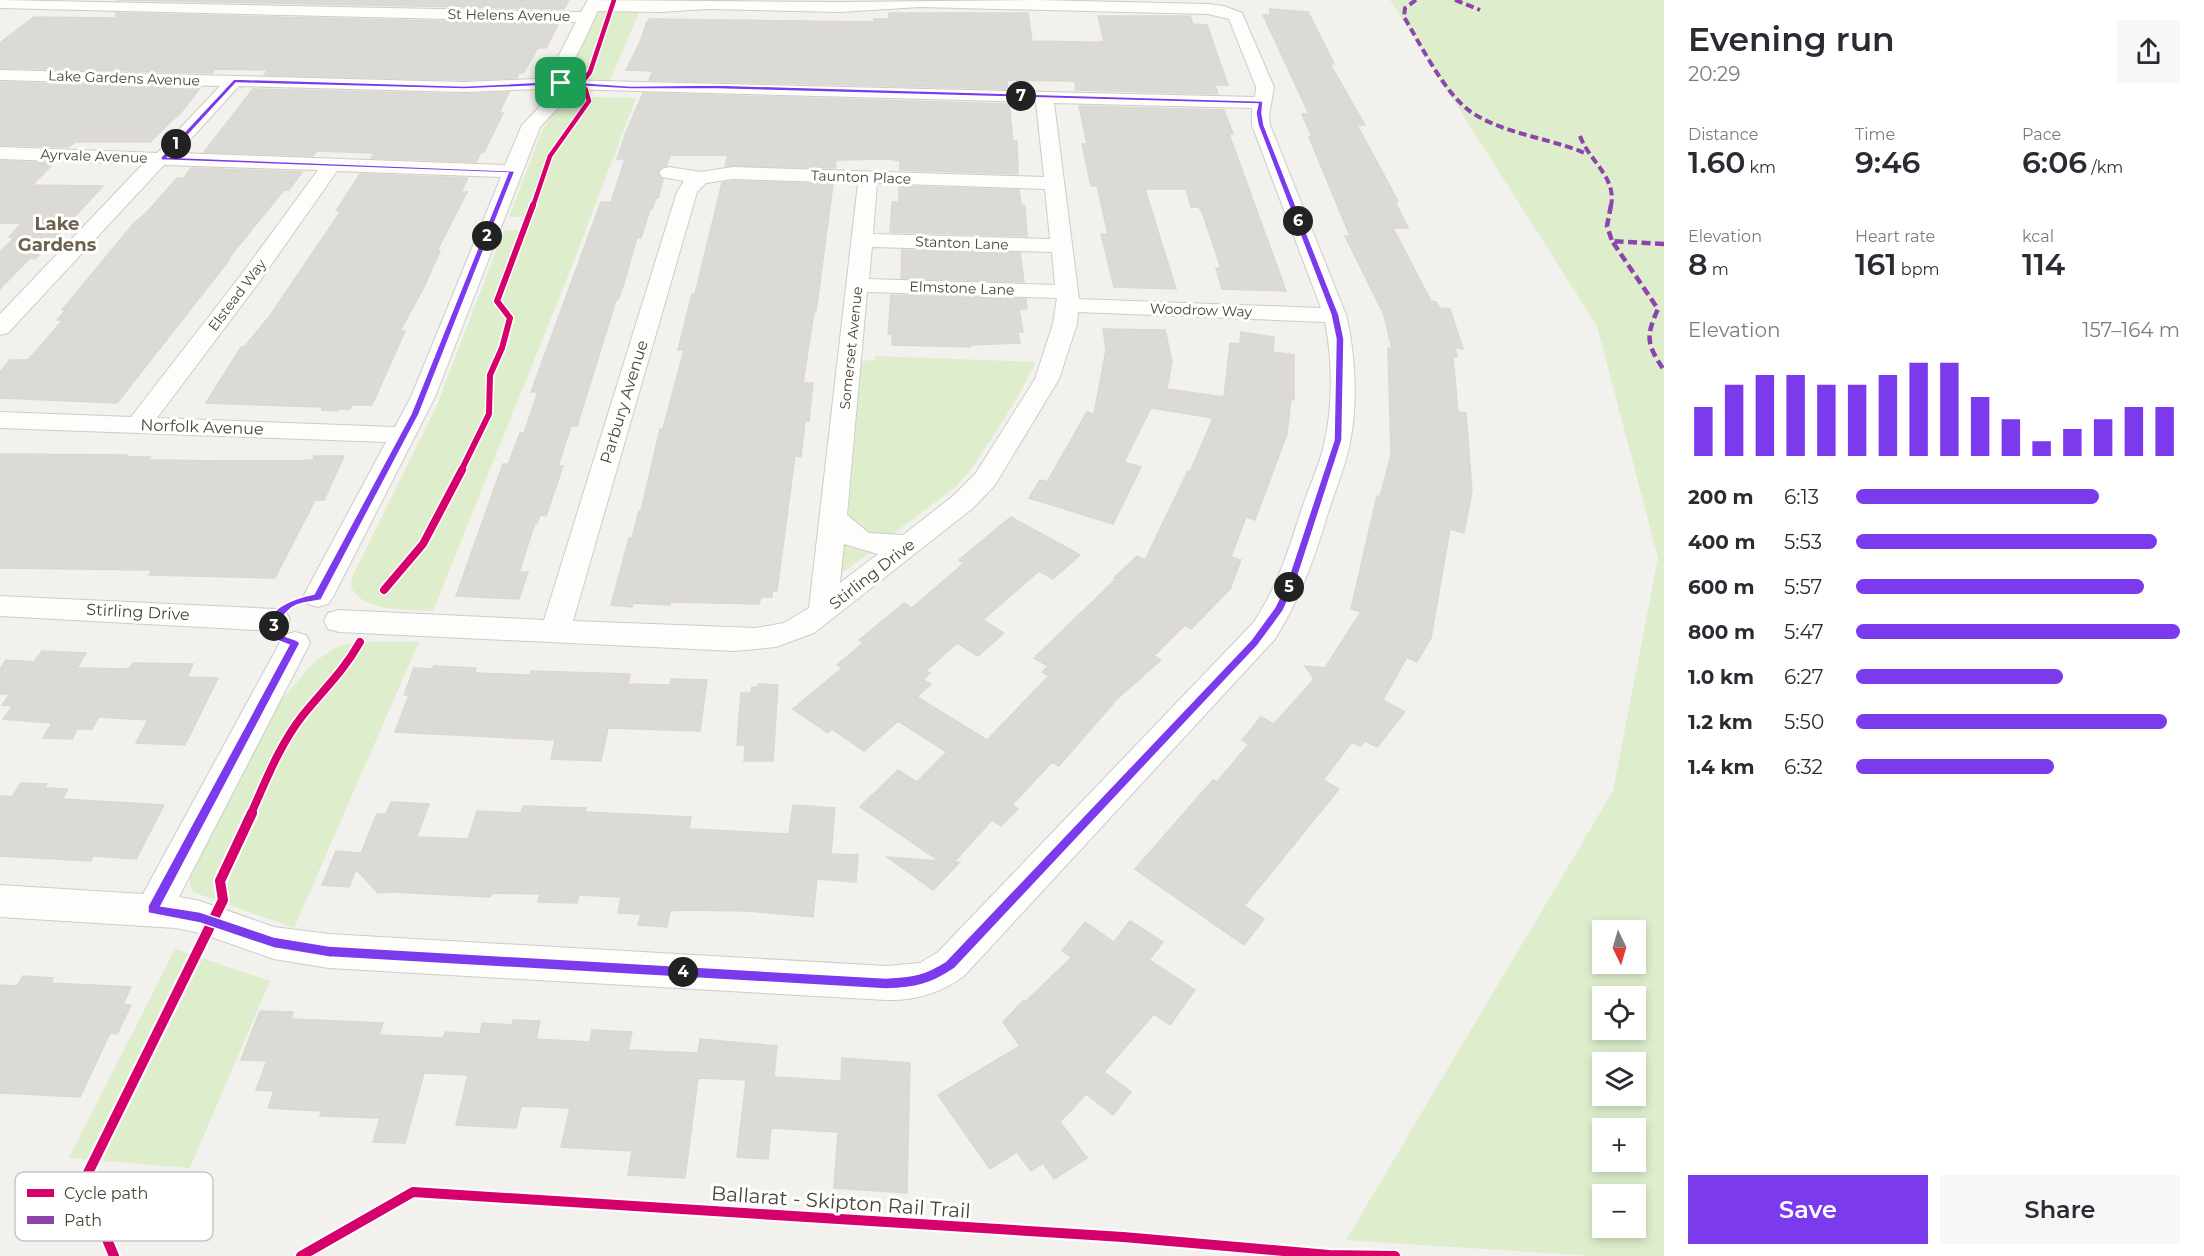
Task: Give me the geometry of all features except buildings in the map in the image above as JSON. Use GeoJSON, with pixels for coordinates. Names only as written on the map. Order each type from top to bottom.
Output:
{"type":"FeatureCollection","features":[{"type":"Feature","properties":{"kind":"street","name":"St Helens Avenue"},"geometry":{"type":"LineString","coordinates":[[0,3],[642,7],[829,11],[920,2],[1208,9],[1230,13],[1238,19],[1264,84],[1265,92],[1259,113],[1261,125],[1335,315],[1340,339],[1338,440],[1292,582],[1279,608],[1254,642],[951,964],[933,976],[914,982],[886,983],[329,951],[282,944],[200,917],[153,910],[0,901]]}},
{"type":"Feature","properties":{"kind":"street"},"geometry":{"type":"LineString","coordinates":[[1063,5],[1066,22]]}},
{"type":"Feature","properties":{"kind":"street"},"geometry":{"type":"LineString","coordinates":[[531,125],[532,90],[563,64],[591,8]]}},
{"type":"Feature","properties":{"kind":"street"},"geometry":{"type":"LineString","coordinates":[[318,597],[423,397],[531,125],[562,91],[563,64]]}},
{"type":"Feature","properties":{"kind":"street","name":"Lake Gardens Avenue"},"geometry":{"type":"LineString","coordinates":[[0,75],[532,90],[543,99],[562,91]]}},
{"type":"Feature","properties":{"kind":"street"},"geometry":{"type":"LineString","coordinates":[[0,328],[234,81]]}},
{"type":"Feature","properties":{"kind":"street"},"geometry":{"type":"LineString","coordinates":[[562,91],[717,87],[1261,102]]}},
{"type":"Feature","properties":{"kind":"street","name":"Stirling Drive"},"geometry":{"type":"LineString","coordinates":[[339,621],[768,640],[795,631],[823,612],[963,502],[986,479],[1047,379],[1065,324],[1068,299],[1044,96]]}},
{"type":"Feature","properties":{"kind":"street","name":"Ayrvale Avenue"},"geometry":{"type":"LineString","coordinates":[[0,153],[512,171]]}},
{"type":"Feature","properties":{"kind":"street","name":"Elstead Way"},"geometry":{"type":"LineString","coordinates":[[139,424],[249,280],[332,164]]}},
{"type":"Feature","properties":{"kind":"street","name":"Taunton Place"},"geometry":{"type":"LineString","coordinates":[[669,173],[700,178],[727,173],[1054,183]]}},
{"type":"Feature","properties":{"kind":"street","name":"Parbury Avenue"},"geometry":{"type":"LineString","coordinates":[[555,632],[687,192],[700,178]]}},
{"type":"Feature","properties":{"kind":"street","name":"Somerset Avenue"},"geometry":{"type":"LineString","coordinates":[[823,612],[868,178]]}},
{"type":"Feature","properties":{"kind":"street","name":"Stanton Lane"},"geometry":{"type":"LineString","coordinates":[[862,240],[1063,246]]}},
{"type":"Feature","properties":{"kind":"street","name":"Elmstone Lane"},"geometry":{"type":"LineString","coordinates":[[857,285],[1068,299]]}},
{"type":"Feature","properties":{"kind":"street","name":"Woodrow Way"},"geometry":{"type":"LineString","coordinates":[[1068,299],[1335,315]]}},
{"type":"Feature","properties":{"kind":"street","name":"Norfolk Avenue"},"geometry":{"type":"LineString","coordinates":[[0,420],[403,435]]}},
{"type":"Feature","properties":{"kind":"street"},"geometry":{"type":"LineString","coordinates":[[834,518],[847,534],[861,542],[883,545],[911,544]]}},
{"type":"Feature","properties":{"kind":"street"},"geometry":{"type":"LineString","coordinates":[[153,910],[285,631],[287,606],[297,601],[318,597],[327,599],[339,607],[339,621],[326,635],[306,642],[285,631]]}},
{"type":"Feature","properties":{"kind":"street","name":"Stirling Drive"},"geometry":{"type":"LineString","coordinates":[[0,606],[285,631]]}},
{"type":"Feature","properties":{"kind":"green space"},"geometry":{"type":"Polygon","coordinates":[[[1390,0],[1664,0],[1664,1256],[1592,1256],[1346,1240],[1613,791],[1658,558],[1597,326],[1390,0]]]}},
{"type":"Feature","properties":{"kind":"green space"},"geometry":{"type":"Polygon","coordinates":[[[604,12],[639,12],[609,83],[574,80],[569,73],[595,15],[604,12]]]}},
{"type":"Feature","properties":{"kind":"green space"},"geometry":{"type":"Polygon","coordinates":[[[594,97],[636,98],[570,271],[433,611],[388,608],[366,601],[351,587],[353,575],[436,408],[504,230],[523,230],[527,217],[509,217],[543,128],[559,104],[594,97]]]}},
{"type":"Feature","properties":{"kind":"green space"},"geometry":{"type":"Polygon","coordinates":[[[875,356],[1036,362],[1013,405],[973,467],[957,486],[893,534],[866,536],[848,518],[861,361],[875,360],[875,356]]]}},
{"type":"Feature","properties":{"kind":"green space"},"geometry":{"type":"Polygon","coordinates":[[[834,533],[871,552],[839,575],[834,533]]]}},
{"type":"Feature","properties":{"kind":"green space"},"geometry":{"type":"Polygon","coordinates":[[[360,642],[419,642],[294,928],[193,892],[190,875],[279,703],[314,662],[338,646],[360,642]]]}},
{"type":"Feature","properties":{"kind":"green space"},"geometry":{"type":"Polygon","coordinates":[[[175,949],[270,981],[190,1168],[69,1158],[175,949]]]}},
{"type":"Feature","properties":{"kind":"marked path"},"geometry":{"type":"LineString","coordinates":[[1416,0],[1405,8],[1404,17],[1435,68],[1463,105],[1483,119],[1585,153]]}},
{"type":"Feature","properties":{"kind":"marked path"},"geometry":{"type":"LineString","coordinates":[[1455,0],[1480,10]]}},
{"type":"Feature","properties":{"kind":"marked path"},"geometry":{"type":"LineString","coordinates":[[1580,136],[1587,152],[1605,173],[1611,187],[1612,202],[1607,226],[1612,241]]}},
{"type":"Feature","properties":{"kind":"marked path"},"geometry":{"type":"LineString","coordinates":[[1664,244],[1612,241],[1658,309],[1650,327],[1648,341],[1664,370]]}},
{"type":"Feature","properties":{"kind":"cycle path"},"geometry":{"type":"LineString","coordinates":[[384,590],[423,544],[481,434],[489,414],[490,375],[502,348],[510,318],[497,301],[550,156],[589,101],[583,81],[590,72],[614,0]]}},
{"type":"Feature","properties":{"kind":"cycle path"},"geometry":{"type":"LineString","coordinates":[[88,1172],[223,900],[220,881],[236,850],[271,768],[302,717],[346,667],[360,642]]}},
{"type":"Feature","properties":{"kind":"cycle path","name":"Ballarat - Skipton Rail Trail"},"geometry":{"type":"LineString","coordinates":[[301,1256],[413,1192],[1123,1237],[1329,1255],[1395,1256]]}},
{"type":"Feature","properties":{"kind":"cycle path"},"geometry":{"type":"LineString","coordinates":[[108,1241],[114,1256]]}},
{"type":"Feature","properties":{"kind":"district","name":"Lake Gardens"},"geometry":{"type":"Point","coordinates":[57,234]}},
{"type":"Feature","properties":{"kind":"route"},"geometry":{"type":"LineString","coordinates":[[234,81],[464,87],[561,83],[630,88],[717,87],[1261,102],[1259,117],[1261,125],[1335,315],[1340,339],[1340,431],[1292,582],[1279,608],[1254,642],[951,964],[933,976],[914,982],[886,983],[329,951],[274,943],[200,917],[153,910],[295,643],[280,638],[274,627],[275,620],[287,606],[307,598],[318,597],[415,414],[512,171],[163,158],[234,81]]}}]}
